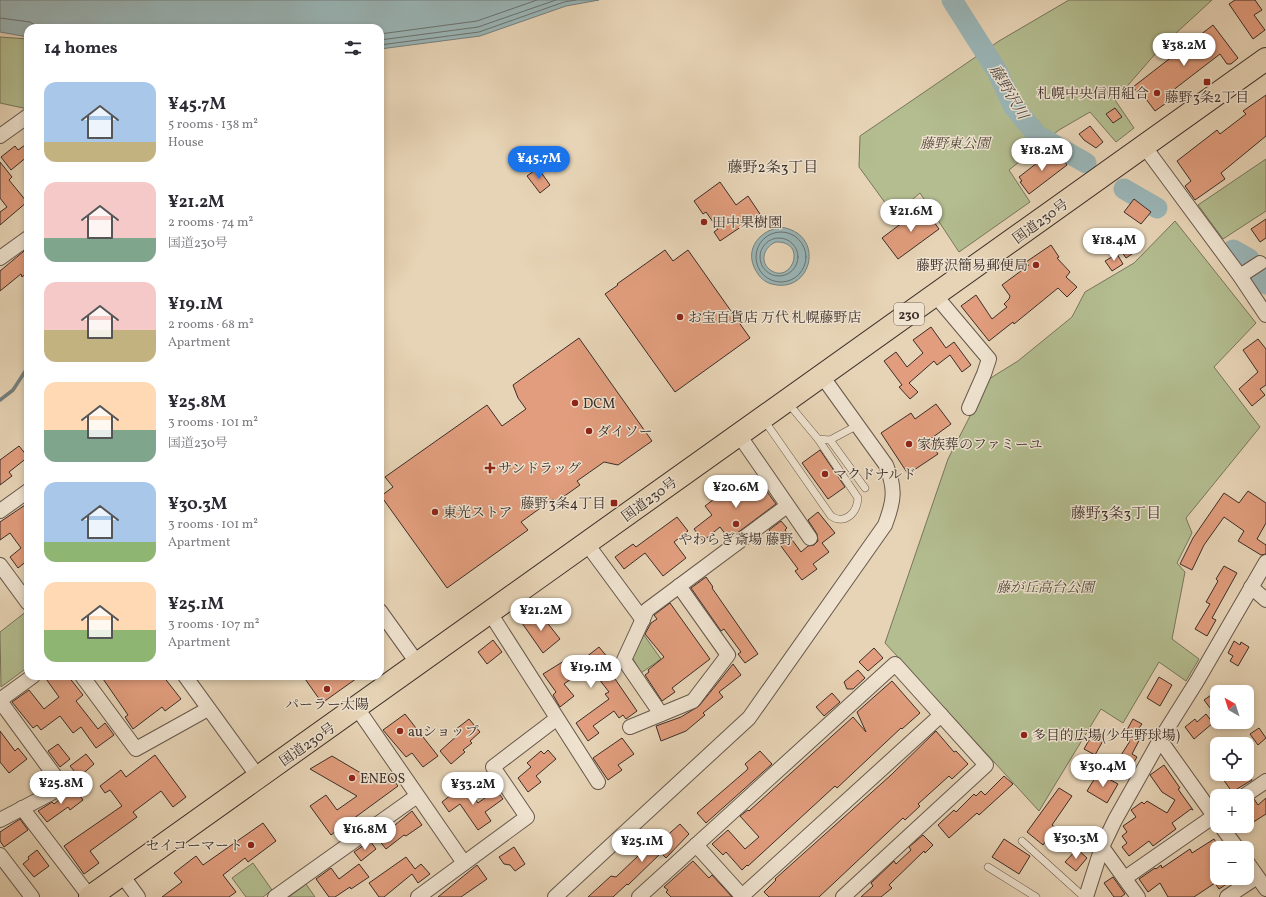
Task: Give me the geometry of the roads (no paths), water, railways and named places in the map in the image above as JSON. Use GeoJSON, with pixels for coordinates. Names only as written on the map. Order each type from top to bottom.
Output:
{"type":"FeatureCollection","features":[{"type":"Feature","properties":{"kind":"highway","name":"国道230号"},"geometry":{"type":"LineString","coordinates":[[90,897],[1266,59]]}},
{"type":"Feature","properties":{"kind":"street"},"geometry":{"type":"LineString","coordinates":[[0,136],[24,119]]}},
{"type":"Feature","properties":{"kind":"street"},"geometry":{"type":"LineString","coordinates":[[1144,146],[1240,276],[1266,314]]}},
{"type":"Feature","properties":{"kind":"street"},"geometry":{"type":"LineString","coordinates":[[2,253],[24,240]]}},
{"type":"Feature","properties":{"kind":"street"},"geometry":{"type":"LineString","coordinates":[[1240,276],[1261,261]]}},
{"type":"Feature","properties":{"kind":"street"},"geometry":{"type":"LineString","coordinates":[[935,295],[989,359],[969,408]]}},
{"type":"Feature","properties":{"kind":"street"},"geometry":{"type":"LineString","coordinates":[[555,897],[749,718],[885,525],[894,496],[892,480],[886,465],[822,376]]}},
{"type":"Feature","properties":{"kind":"street"},"geometry":{"type":"LineString","coordinates":[[739,435],[810,538]]}},
{"type":"Feature","properties":{"kind":"street"},"geometry":{"type":"LineString","coordinates":[[0,510],[24,494]]}},
{"type":"Feature","properties":{"kind":"street"},"geometry":{"type":"LineString","coordinates":[[662,714],[624,660],[648,610],[787,506]]}},
{"type":"Feature","properties":{"kind":"street"},"geometry":{"type":"LineString","coordinates":[[586,544],[643,620]]}},
{"type":"Feature","properties":{"kind":"street"},"geometry":{"type":"LineString","coordinates":[[1085,897],[1102,847],[1115,820],[1160,740],[1197,681],[1266,562]]}},
{"type":"Feature","properties":{"kind":"street"},"geometry":{"type":"LineString","coordinates":[[0,565],[24,598]]}},
{"type":"Feature","properties":{"kind":"street"},"geometry":{"type":"LineString","coordinates":[[630,727],[693,701],[728,655],[679,586]]}},
{"type":"Feature","properties":{"kind":"street"},"geometry":{"type":"LineString","coordinates":[[1251,587],[1266,600]]}},
{"type":"Feature","properties":{"kind":"street"},"geometry":{"type":"LineString","coordinates":[[490,613],[556,719],[598,782]]}},
{"type":"Feature","properties":{"kind":"street"},"geometry":{"type":"LineString","coordinates":[[384,617],[418,664]]}},
{"type":"Feature","properties":{"kind":"street"},"geometry":{"type":"LineString","coordinates":[[645,895],[696,845],[895,664],[986,765],[843,897]]}},
{"type":"Feature","properties":{"kind":"street"},"geometry":{"type":"LineString","coordinates":[[0,820],[63,787],[0,700],[28,680]]}},
{"type":"Feature","properties":{"kind":"street"},"geometry":{"type":"LineString","coordinates":[[85,680],[136,749],[208,709]]}},
{"type":"Feature","properties":{"kind":"street"},"geometry":{"type":"LineString","coordinates":[[188,680],[259,778]]}},
{"type":"Feature","properties":{"kind":"street"},"geometry":{"type":"LineString","coordinates":[[357,708],[464,863]]}},
{"type":"Feature","properties":{"kind":"street"},"geometry":{"type":"LineString","coordinates":[[696,845],[742,897],[941,715]]}},
{"type":"Feature","properties":{"kind":"street"},"geometry":{"type":"LineString","coordinates":[[418,897],[527,818],[493,767],[556,719]]}},
{"type":"Feature","properties":{"kind":"street"},"geometry":{"type":"LineString","coordinates":[[1160,740],[1210,809]]}},
{"type":"Feature","properties":{"kind":"street"},"geometry":{"type":"LineString","coordinates":[[1254,789],[1266,781]]}},
{"type":"Feature","properties":{"kind":"street"},"geometry":{"type":"LineString","coordinates":[[275,897],[417,796]]}},
{"type":"Feature","properties":{"kind":"street"},"geometry":{"type":"LineString","coordinates":[[22,808],[90,897]]}},
{"type":"Feature","properties":{"kind":"street"},"geometry":{"type":"LineString","coordinates":[[1124,878],[1210,823]]}},
{"type":"Feature","properties":{"kind":"street"},"geometry":{"type":"LineString","coordinates":[[1102,847],[1138,897]]}},
{"type":"Feature","properties":{"kind":"street"},"geometry":{"type":"LineString","coordinates":[[0,855],[32,897]]}},
{"type":"Feature","properties":{"kind":"street"},"geometry":{"type":"LineString","coordinates":[[1254,872],[1266,889]]}},
{"type":"Feature","properties":{"kind":"street"},"geometry":{"type":"LineString","coordinates":[[122,875],[138,897]]}},
{"type":"Feature","properties":{"kind":"street"},"geometry":{"type":"LineString","coordinates":[[1227,897],[1257,877]]}},
{"type":"Feature","properties":{"kind":"lane"},"geometry":{"type":"LineString","coordinates":[[763,418],[832,516],[837,520],[845,520],[855,509],[858,498],[818,439],[787,401]]}},
{"type":"Feature","properties":{"kind":"lane"},"geometry":{"type":"LineString","coordinates":[[818,439],[830,440],[858,425]]}},
{"type":"Feature","properties":{"kind":"lane"},"geometry":{"type":"LineString","coordinates":[[830,440],[865,488]]}},
{"type":"Feature","properties":{"kind":"lane"},"geometry":{"type":"LineString","coordinates":[[1022,840],[1085,897]]}},
{"type":"Feature","properties":{"kind":"lane"},"geometry":{"type":"LineString","coordinates":[[988,867],[1036,897]]}},
{"type":"Feature","properties":{"kind":"water"},"geometry":{"type":"Polygon","coordinates":[[[0,0],[599,0],[566,6],[480,36],[384,48],[384,24],[24,24],[24,36],[0,32],[0,0]]]}},
{"type":"Feature","properties":{"kind":"water"},"geometry":{"type":"Polygon","coordinates":[[[780,227],[795,232],[804,240],[809,251],[809,262],[805,272],[797,281],[786,285],[766,282],[759,276],[754,266],[752,251],[754,244],[764,234],[780,227]],[[776,242],[766,250],[764,262],[769,269],[777,273],[784,272],[790,268],[793,262],[794,255],[792,248],[786,244],[776,242]]]}},
{"type":"Feature","properties":{"kind":"waterway","name":"藤野沢川"},"geometry":{"type":"LineString","coordinates":[[952,0],[997,71],[1014,107],[1037,135],[1086,163]]}},
{"type":"Feature","properties":{"kind":"waterway","name":"藤野沢川"},"geometry":{"type":"LineString","coordinates":[[1124,189],[1157,208]]}},
{"type":"Feature","properties":{"kind":"waterway","name":"藤野沢川"},"geometry":{"type":"LineString","coordinates":[[1233,250],[1249,259],[1266,284]]}},
{"type":"Feature","properties":{"kind":"waterway"},"geometry":{"type":"LineString","coordinates":[[0,400],[13,390],[24,373]]}},
{"type":"Feature","properties":{"kind":"place","name":"藤野3条2丁目"},"geometry":{"type":"Point","coordinates":[1207,82]}},
{"type":"Feature","properties":{"kind":"place","name":"札幌中央信用組合"},"geometry":{"type":"Point","coordinates":[1157,93]}},
{"type":"Feature","properties":{"kind":"place","name":"田中果樹園"},"geometry":{"type":"Point","coordinates":[704,222]}},
{"type":"Feature","properties":{"kind":"place","name":"藤野沢簡易郵便局"},"geometry":{"type":"Point","coordinates":[1036,265]}},
{"type":"Feature","properties":{"kind":"place","name":"お宝百貨店 万代 札幌藤野店"},"geometry":{"type":"Point","coordinates":[680,317]}},
{"type":"Feature","properties":{"kind":"place","name":"DCM"},"geometry":{"type":"Point","coordinates":[575,403]}},
{"type":"Feature","properties":{"kind":"place","name":"ダイソー"},"geometry":{"type":"Point","coordinates":[589,431]}},
{"type":"Feature","properties":{"kind":"place","name":"家族葬のファミーユ"},"geometry":{"type":"Point","coordinates":[909,444]}},
{"type":"Feature","properties":{"kind":"place","name":"サンドラッグ"},"geometry":{"type":"Point","coordinates":[490,468]}},
{"type":"Feature","properties":{"kind":"place","name":"マクドナルド"},"geometry":{"type":"Point","coordinates":[825,474]}},
{"type":"Feature","properties":{"kind":"place","name":"藤野3条4丁目"},"geometry":{"type":"Point","coordinates":[614,503]}},
{"type":"Feature","properties":{"kind":"place","name":"東光ストア"},"geometry":{"type":"Point","coordinates":[435,512]}},
{"type":"Feature","properties":{"kind":"place","name":"やわらぎ斎場 藤野"},"geometry":{"type":"Point","coordinates":[736,524]}},
{"type":"Feature","properties":{"kind":"place","name":"パーラー太陽"},"geometry":{"type":"Point","coordinates":[327,689]}},
{"type":"Feature","properties":{"kind":"place","name":"auショップ"},"geometry":{"type":"Point","coordinates":[400,731]}},
{"type":"Feature","properties":{"kind":"place","name":"多目的広場(少年野球場)"},"geometry":{"type":"Point","coordinates":[1024,735]}},
{"type":"Feature","properties":{"kind":"place","name":"ENEOS"},"geometry":{"type":"Point","coordinates":[352,778]}},
{"type":"Feature","properties":{"kind":"place","name":"セイコーマート"},"geometry":{"type":"Point","coordinates":[251,845]}},
{"type":"Feature","properties":{"kind":"district","name":"藤野2条3丁目"},"geometry":{"type":"Point","coordinates":[773,167]}},
{"type":"Feature","properties":{"kind":"district","name":"藤野3条3丁目"},"geometry":{"type":"Point","coordinates":[1116,513]}},
{"type":"Feature","properties":{"kind":"park label","name":"藤野東公園"},"geometry":{"type":"Point","coordinates":[955,143]}},
{"type":"Feature","properties":{"kind":"park label","name":"藤が丘高台公園"},"geometry":{"type":"Point","coordinates":[1045,587]}}]}
